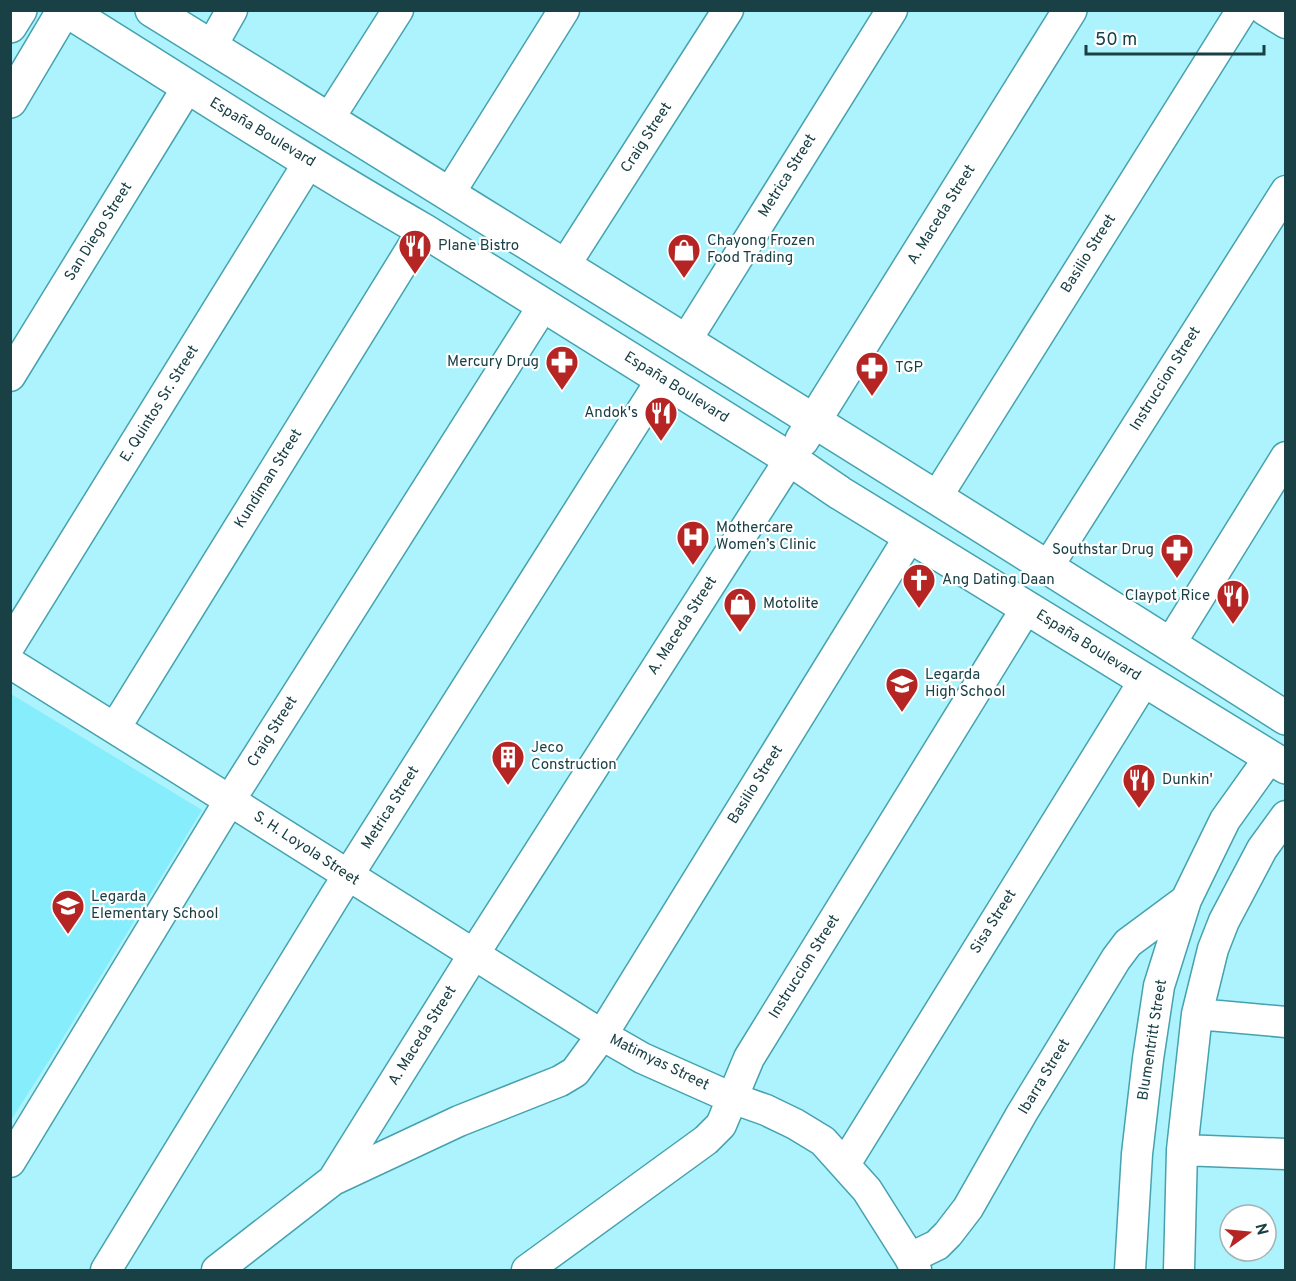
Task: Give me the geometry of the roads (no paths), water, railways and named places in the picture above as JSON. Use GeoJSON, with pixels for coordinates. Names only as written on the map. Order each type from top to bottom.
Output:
{"type":"FeatureCollection","features":[{"type":"Feature","properties":{"kind":"main road"},"geometry":{"type":"LineString","coordinates":[[10,26],[20,10]]}},
{"type":"Feature","properties":{"kind":"main road"},"geometry":{"type":"LineString","coordinates":[[152,10],[565,265],[1286,718]]}},
{"type":"Feature","properties":{"kind":"main road","name":"A. Maceda Street"},"geometry":{"type":"LineString","coordinates":[[790,459],[1070,10]]}},
{"type":"Feature","properties":{"kind":"main road"},"geometry":{"type":"LineString","coordinates":[[10,101],[69,11]]}},
{"type":"Feature","properties":{"kind":"main road","name":"España Boulevard"},"geometry":{"type":"LineString","coordinates":[[69,11],[187,88],[423,230],[790,459],[840,493],[1144,681],[1280,752]]}},
{"type":"Feature","properties":{"kind":"street"},"geometry":{"type":"LineString","coordinates":[[211,47],[232,10]]}},
{"type":"Feature","properties":{"kind":"street"},"geometry":{"type":"LineString","coordinates":[[328,120],[398,10]]}},
{"type":"Feature","properties":{"kind":"street"},"geometry":{"type":"LineString","coordinates":[[449,194],[564,10]]}},
{"type":"Feature","properties":{"kind":"street","name":"Craig Street"},"geometry":{"type":"LineString","coordinates":[[565,265],[728,10]]}},
{"type":"Feature","properties":{"kind":"street","name":"Metrica Street"},"geometry":{"type":"LineString","coordinates":[[686,342],[892,10]]}},
{"type":"Feature","properties":{"kind":"street","name":"Basilio Street"},"geometry":{"type":"LineString","coordinates":[[936,498],[1242,10]]}},
{"type":"Feature","properties":{"kind":"street"},"geometry":{"type":"LineString","coordinates":[[1265,10],[1286,23]]}},
{"type":"Feature","properties":{"kind":"street"},"geometry":{"type":"LineString","coordinates":[[10,111],[69,11]]}},
{"type":"Feature","properties":{"kind":"street","name":"San Diego Street"},"geometry":{"type":"LineString","coordinates":[[10,376],[187,88]]}},
{"type":"Feature","properties":{"kind":"street","name":"E. Quintos Sr. Street"},"geometry":{"type":"LineString","coordinates":[[10,645],[309,162]]}},
{"type":"Feature","properties":{"kind":"street","name":"Instruccion Street"},"geometry":{"type":"LineString","coordinates":[[1047,568],[1286,190]]}},
{"type":"Feature","properties":{"kind":"street","name":"Kundiman Street"},"geometry":{"type":"LineString","coordinates":[[115,728],[423,230]]}},
{"type":"Feature","properties":{"kind":"street","name":"Craig Street"},"geometry":{"type":"LineString","coordinates":[[10,1162],[230,800],[543,306]]}},
{"type":"Feature","properties":{"kind":"street","name":"Metrica Street"},"geometry":{"type":"LineString","coordinates":[[106,1270],[348,876],[662,379]]}},
{"type":"Feature","properties":{"kind":"street"},"geometry":{"type":"LineString","coordinates":[[1170,644],[1286,457]]}},
{"type":"Feature","properties":{"kind":"street","name":"A. Maceda Street"},"geometry":{"type":"LineString","coordinates":[[333,1180],[474,954],[790,459]]}},
{"type":"Feature","properties":{"kind":"street","name":"Basilio Street"},"geometry":{"type":"LineString","coordinates":[[602,1035],[910,536]]}},
{"type":"Feature","properties":{"kind":"street","name":"Instruccion Street"},"geometry":{"type":"LineString","coordinates":[[527,1270],[706,1140],[721,1125],[750,1058],[1027,607]]}},
{"type":"Feature","properties":{"kind":"street","name":"S. H. Loyola Street"},"geometry":{"type":"LineString","coordinates":[[10,663],[602,1035]]}},
{"type":"Feature","properties":{"kind":"street","name":"Sisa Street"},"geometry":{"type":"LineString","coordinates":[[845,1164],[1144,681]]}},
{"type":"Feature","properties":{"kind":"street","name":"Blumentritt Street"},"geometry":{"type":"LineString","coordinates":[[1130,1270],[1137,1154],[1159,986],[1186,900],[1226,820],[1280,752]]}},
{"type":"Feature","properties":{"kind":"street"},"geometry":{"type":"LineString","coordinates":[[1179,1270],[1182,1150],[1197,1014],[1213,949],[1224,921],[1262,849],[1286,816]]}},
{"type":"Feature","properties":{"kind":"street","name":"Ibarra Street"},"geometry":{"type":"LineString","coordinates":[[913,1264],[948,1234],[968,1208],[1022,1113],[1128,943],[1186,900]]}},
{"type":"Feature","properties":{"kind":"street"},"geometry":{"type":"LineString","coordinates":[[1197,1014],[1286,1022]]}},
{"type":"Feature","properties":{"kind":"street","name":"Matimyas Street"},"geometry":{"type":"LineString","coordinates":[[217,1270],[333,1180],[459,1121],[560,1081],[575,1072],[602,1035],[642,1058],[732,1098],[766,1110],[823,1141],[867,1190],[913,1264]]}},
{"type":"Feature","properties":{"kind":"street"},"geometry":{"type":"LineString","coordinates":[[1182,1150],[1286,1154]]}},
{"type":"Feature","properties":{"kind":"place","name":"Plane Bistro"},"geometry":{"type":"Point","coordinates":[415,275]}},
{"type":"Feature","properties":{"kind":"place","name":"Chayong Frozen Food Trading"},"geometry":{"type":"Point","coordinates":[684,279]}},
{"type":"Feature","properties":{"kind":"place","name":"Mercury Drug"},"geometry":{"type":"Point","coordinates":[562,391]}},
{"type":"Feature","properties":{"kind":"place","name":"TGP"},"geometry":{"type":"Point","coordinates":[872,397]}},
{"type":"Feature","properties":{"kind":"place","name":"Andok's"},"geometry":{"type":"Point","coordinates":[661,442]}},
{"type":"Feature","properties":{"kind":"place","name":"Mothercare Women’s Clinic"},"geometry":{"type":"Point","coordinates":[693,566]}},
{"type":"Feature","properties":{"kind":"place","name":"Southstar Drug"},"geometry":{"type":"Point","coordinates":[1177,579]}},
{"type":"Feature","properties":{"kind":"place","name":"Ang Dating Daan"},"geometry":{"type":"Point","coordinates":[919,609]}},
{"type":"Feature","properties":{"kind":"place","name":"Claypot Rice"},"geometry":{"type":"Point","coordinates":[1233,625]}},
{"type":"Feature","properties":{"kind":"place","name":"Motolite"},"geometry":{"type":"Point","coordinates":[740,633]}},
{"type":"Feature","properties":{"kind":"place","name":"Legarda High School"},"geometry":{"type":"Point","coordinates":[902,713]}},
{"type":"Feature","properties":{"kind":"place","name":"Jeco Construction"},"geometry":{"type":"Point","coordinates":[508,786]}},
{"type":"Feature","properties":{"kind":"place","name":"Dunkin'"},"geometry":{"type":"Point","coordinates":[1139,809]}},
{"type":"Feature","properties":{"kind":"place","name":"Legarda Elementary School"},"geometry":{"type":"Point","coordinates":[68,935]}}]}
